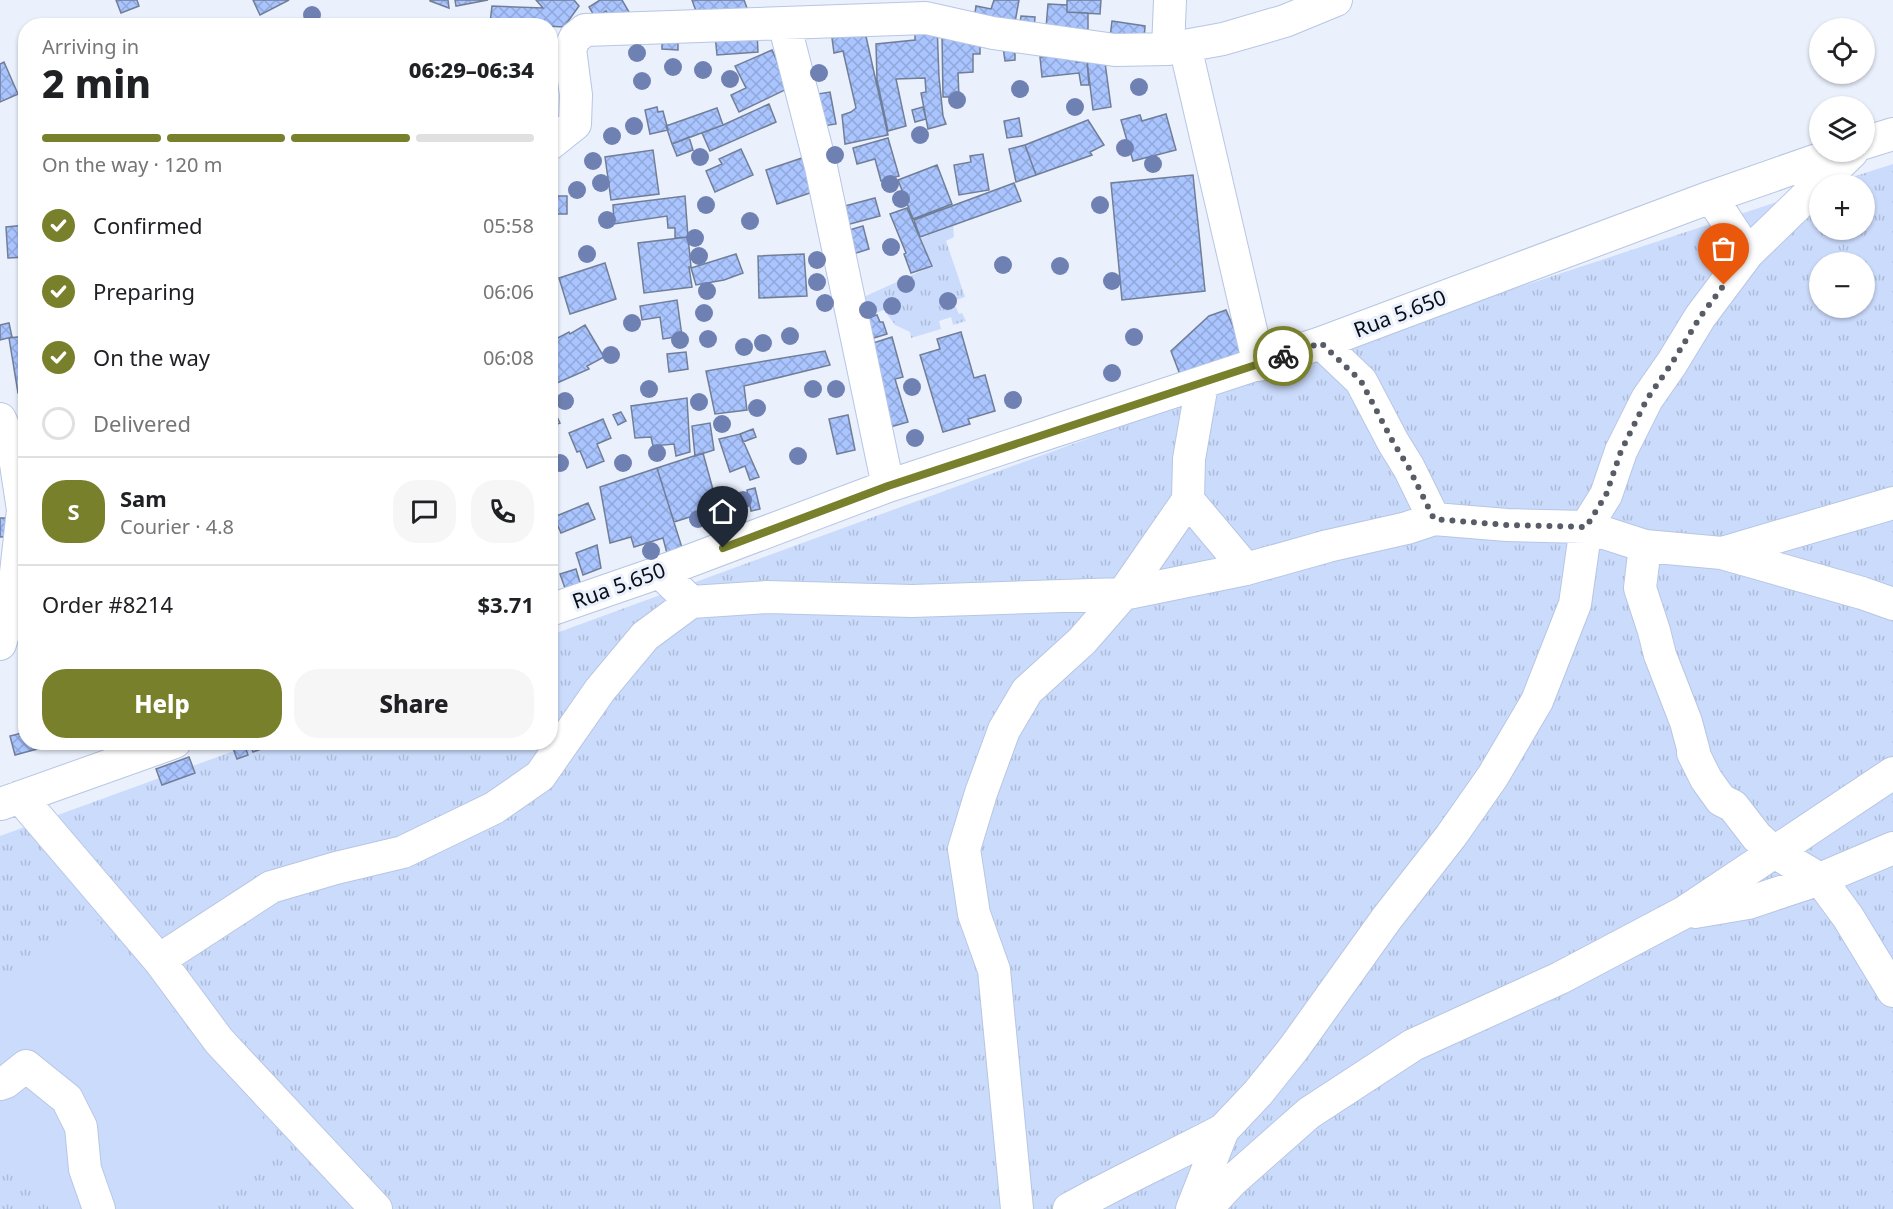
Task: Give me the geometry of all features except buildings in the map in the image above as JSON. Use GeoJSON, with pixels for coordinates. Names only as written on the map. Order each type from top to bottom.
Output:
{"type":"FeatureCollection","features":[{"type":"Feature","properties":{"kind":"street"},"geometry":{"type":"LineString","coordinates":[[1170,0],[1176,47],[1259,365]]}},
{"type":"Feature","properties":{"kind":"street"},"geometry":{"type":"LineString","coordinates":[[558,138],[575,124],[576,95],[570,49],[575,38],[585,30],[926,18],[993,33],[1115,50],[1176,47],[1223,39],[1285,21],[1336,0]]}},
{"type":"Feature","properties":{"kind":"street"},"geometry":{"type":"LineString","coordinates":[[784,24],[821,167],[888,486]]}},
{"type":"Feature","properties":{"kind":"street"},"geometry":{"type":"LineString","coordinates":[[1875,140],[1893,134]]}},
{"type":"Feature","properties":{"kind":"street","name":"Rua 5.650"},"geometry":{"type":"LineString","coordinates":[[558,607],[660,572],[888,486],[1321,343],[1711,197],[1811,162]]}},
{"type":"Feature","properties":{"kind":"street"},"geometry":{"type":"LineString","coordinates":[[1069,1209],[1223,1130],[1258,1093],[1294,1048],[1387,918],[1451,836],[1493,776],[1537,700],[1575,604],[1586,527],[1606,495],[1621,451],[1647,399],[1700,317],[1748,253],[1842,162]]}},
{"type":"Feature","properties":{"kind":"street"},"geometry":{"type":"LineString","coordinates":[[1711,197],[1748,253]]}},
{"type":"Feature","properties":{"kind":"street"},"geometry":{"type":"LineString","coordinates":[[1321,343],[1361,381],[1434,519]]}},
{"type":"Feature","properties":{"kind":"street"},"geometry":{"type":"LineString","coordinates":[[1017,1209],[994,970],[974,914],[964,849],[1004,730],[1027,691],[1082,641],[1123,594],[1188,500],[1189,459],[1202,384]]}},
{"type":"Feature","properties":{"kind":"street"},"geometry":{"type":"LineString","coordinates":[[0,419],[14,451],[18,477]]}},
{"type":"Feature","properties":{"kind":"street"},"geometry":{"type":"LineString","coordinates":[[1188,500],[1246,569]]}},
{"type":"Feature","properties":{"kind":"street"},"geometry":{"type":"LineString","coordinates":[[1722,553],[1893,503]]}},
{"type":"Feature","properties":{"kind":"street"},"geometry":{"type":"LineString","coordinates":[[159,960],[271,887],[403,852],[494,808],[540,776],[600,690],[645,636],[691,602],[767,597],[912,601],[1123,594],[1246,569],[1434,519],[1507,525],[1586,527],[1645,546],[1722,553],[1862,592],[1893,604]]}},
{"type":"Feature","properties":{"kind":"street"},"geometry":{"type":"LineString","coordinates":[[1645,546],[1640,588],[1660,655],[1686,722],[1693,753],[1706,779],[1721,800],[1733,806],[1757,837],[1774,852],[1820,879],[1848,917],[1893,991]]}},
{"type":"Feature","properties":{"kind":"street"},"geometry":{"type":"LineString","coordinates":[[0,644],[13,600],[18,555]]}},
{"type":"Feature","properties":{"kind":"street"},"geometry":{"type":"LineString","coordinates":[[660,572],[691,602]]}},
{"type":"Feature","properties":{"kind":"street"},"geometry":{"type":"LineString","coordinates":[[153,750],[10,801],[159,960],[219,1041],[376,1209]]}},
{"type":"Feature","properties":{"kind":"street"},"geometry":{"type":"LineString","coordinates":[[1206,1209],[1232,1181],[1309,1113],[1413,1045],[1560,978],[1683,914],[1893,773]]}},
{"type":"Feature","properties":{"kind":"street"},"geometry":{"type":"LineString","coordinates":[[1683,914],[1748,903],[1820,879],[1893,848]]}},
{"type":"Feature","properties":{"kind":"street"},"geometry":{"type":"LineString","coordinates":[[0,1084],[26,1066],[67,1099],[81,1127],[85,1168],[99,1209]]}},
{"type":"Feature","properties":{"kind":"street"},"geometry":{"type":"LineString","coordinates":[[1192,1209],[1223,1130]]}},
{"type":"Feature","properties":{"kind":"green space"},"geometry":{"type":"Polygon","coordinates":[[[1893,164],[1893,1209],[0,1209],[0,836],[237,750],[558,750],[558,632],[1338,347],[1809,191],[1809,240],[1875,240],[1875,174],[1862,174],[1893,164]]]}},
{"type":"Feature","properties":{"kind":"green space"},"geometry":{"type":"Polygon","coordinates":[[[953,226],[954,237],[946,241],[965,297],[953,301],[959,314],[962,313],[966,321],[953,325],[951,317],[939,321],[941,329],[911,338],[910,332],[895,325],[884,310],[861,318],[857,300],[932,266],[921,238],[953,226]]]}},
{"type":"Feature","properties":{"kind":"green space"},"geometry":{"type":"Polygon","coordinates":[[[88,909],[280,1139],[196,1209],[50,1209],[0,1149],[0,982],[88,909]]]}},
{"type":"Feature","properties":{"kind":"way so far"},"geometry":{"type":"LineString","coordinates":[[1283,356],[1321,343],[1361,381],[1434,519],[1507,525],[1586,527],[1606,495],[1621,451],[1647,399],[1700,317],[1724,285]]}},
{"type":"Feature","properties":{"kind":"route"},"geometry":{"type":"LineString","coordinates":[[723,548],[888,486],[1283,356]]}}]}
